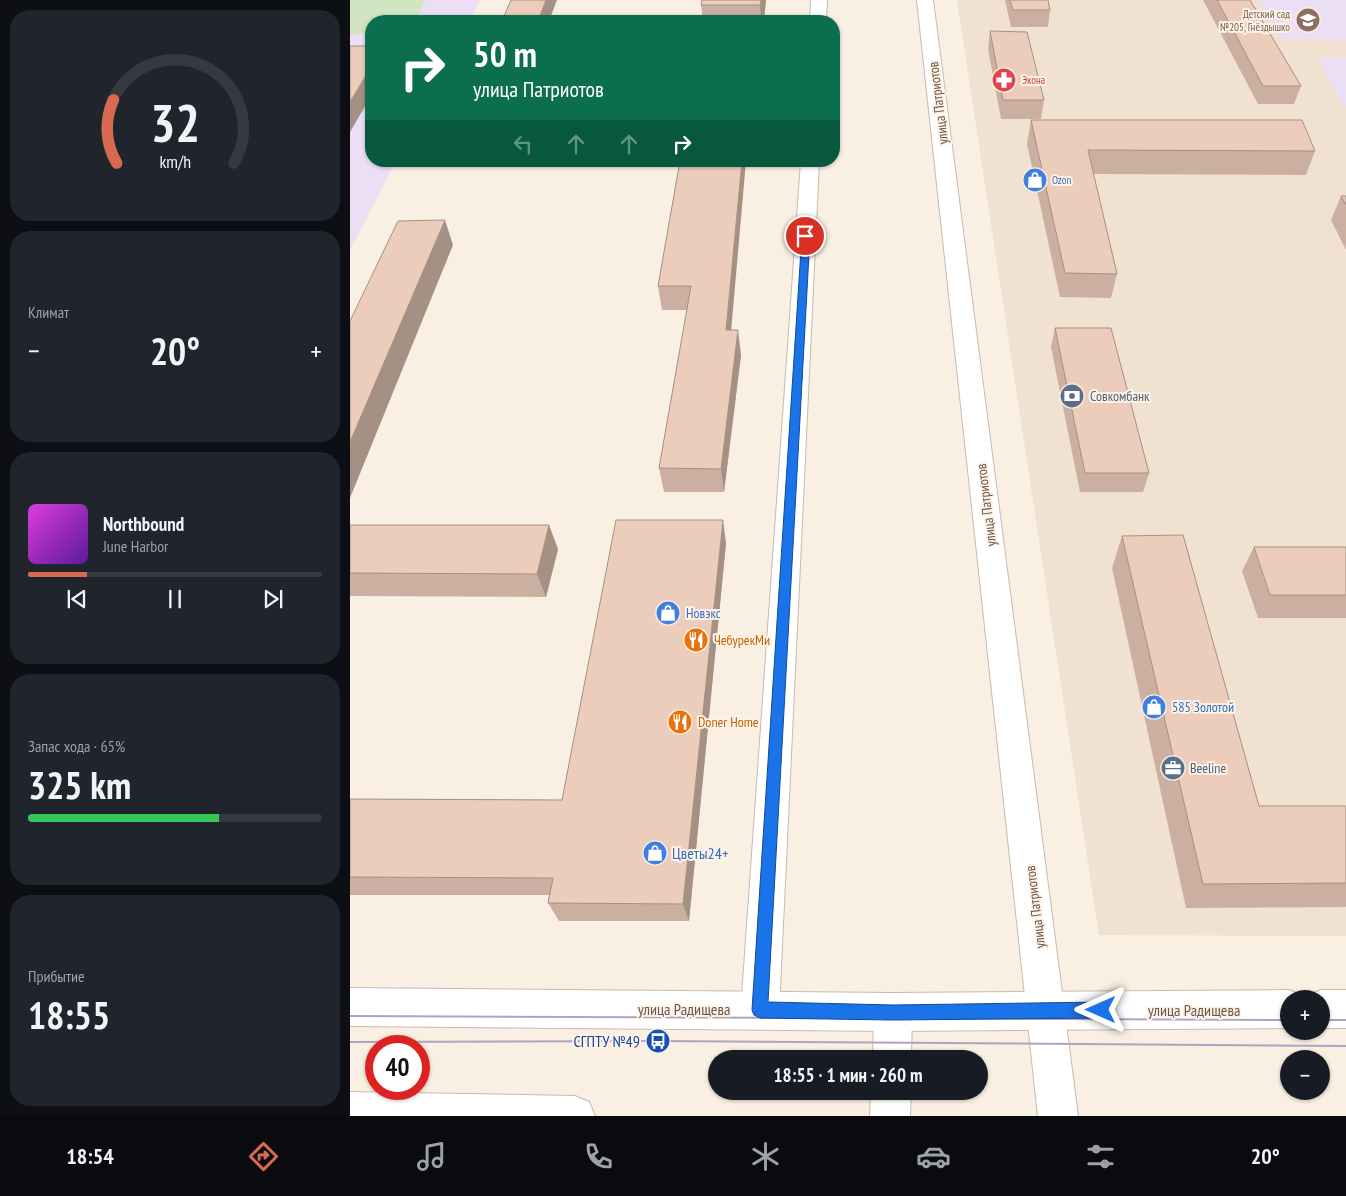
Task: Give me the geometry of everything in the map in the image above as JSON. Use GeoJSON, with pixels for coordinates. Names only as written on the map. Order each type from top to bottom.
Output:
{"type":"FeatureCollection","features":[{"type":"Feature","properties":{"kind":"street"},"geometry":{"type":"LineString","coordinates":[[819,15],[820,0]]}},
{"type":"Feature","properties":{"kind":"street","name":"улица Патриотов"},"geometry":{"type":"LineString","coordinates":[[925,0],[1047,1010],[1058,1116]]}},
{"type":"Feature","properties":{"kind":"street"},"geometry":{"type":"LineString","coordinates":[[760,1010],[810,167]]}},
{"type":"Feature","properties":{"kind":"street","name":"улица Радищева"},"geometry":{"type":"LineString","coordinates":[[350,1007],[893,1012],[1280,1010]]}},
{"type":"Feature","properties":{"kind":"street"},"geometry":{"type":"LineString","coordinates":[[1330,1009],[1346,1009]]}},
{"type":"Feature","properties":{"kind":"street"},"geometry":{"type":"LineString","coordinates":[[892,1050],[893,1012]]}},
{"type":"Feature","properties":{"kind":"street"},"geometry":{"type":"LineString","coordinates":[[890,1116],[891,1100]]}},
{"type":"Feature","properties":{"kind":"street"},"geometry":{"type":"LineString","coordinates":[[350,1112],[575,1116]]}},
{"type":"Feature","properties":{"kind":"shaded area"},"geometry":{"type":"Polygon","coordinates":[[[350,0],[480,0],[472,15],[365,15],[365,167],[393,167],[350,250],[350,0]]]}},
{"type":"Feature","properties":{"kind":"shaded area"},"geometry":{"type":"Polygon","coordinates":[[[957,0],[1346,0],[1346,936],[1099,935],[957,0]]]}},
{"type":"Feature","properties":{"kind":"shaded area","name":"Детский сад №205, Гнёздышко"},"geometry":{"type":"Polygon","coordinates":[[[1258,0],[1346,0],[1346,40],[1281,39],[1258,0]]]}},
{"type":"Feature","properties":{"kind":"shaded area"},"geometry":{"type":"Polygon","coordinates":[[[1317,58],[1346,58],[1346,109],[1317,58]]]}},
{"type":"Feature","properties":{"kind":"green space"},"geometry":{"type":"Polygon","coordinates":[[[350,0],[426,0],[418,15],[365,15],[365,34],[350,35],[350,0]]]}},
{"type":"Feature","properties":{"kind":"building"},"geometry":{"type":"Polygon","coordinates":[[[511,0],[546,0],[540,15],[505,15],[511,0]]]}},
{"type":"Feature","properties":{"kind":"building"},"geometry":{"type":"Polygon","coordinates":[[[702,0],[761,0],[760,5],[701,5],[702,0]]]}},
{"type":"Feature","properties":{"kind":"building"},"geometry":{"type":"Polygon","coordinates":[[[1010,0],[1048,0],[1050,10],[1013,10],[1010,0]]]}},
{"type":"Feature","properties":{"kind":"building"},"geometry":{"type":"Polygon","coordinates":[[[1217,0],[1250,0],[1301,86],[1263,86],[1217,0]]]}},
{"type":"Feature","properties":{"kind":"building"},"geometry":{"type":"Polygon","coordinates":[[[990,31],[1027,32],[1044,100],[1003,100],[990,31]]]}},
{"type":"Feature","properties":{"kind":"building"},"geometry":{"type":"Polygon","coordinates":[[[350,46],[365,46],[365,77],[350,102],[350,46]]]}},
{"type":"Feature","properties":{"kind":"building"},"geometry":{"type":"Polygon","coordinates":[[[1031,120],[1302,120],[1315,151],[1088,150],[1117,274],[1065,273],[1031,120]]]}},
{"type":"Feature","properties":{"kind":"building"},"geometry":{"type":"Polygon","coordinates":[[[679,167],[741,167],[726,330],[738,330],[721,469],[659,468],[691,286],[658,286],[679,167]]]}},
{"type":"Feature","properties":{"kind":"building"},"geometry":{"type":"Polygon","coordinates":[[[1341,196],[1346,196],[1346,205],[1341,196]]]}},
{"type":"Feature","properties":{"kind":"building"},"geometry":{"type":"Polygon","coordinates":[[[445,220],[350,442],[350,321],[398,221],[445,220]]]}},
{"type":"Feature","properties":{"kind":"building"},"geometry":{"type":"Polygon","coordinates":[[[1055,328],[1111,328],[1149,473],[1085,473],[1055,328]]]}},
{"type":"Feature","properties":{"kind":"building"},"geometry":{"type":"Polygon","coordinates":[[[616,520],[723,520],[683,904],[548,903],[553,878],[350,877],[350,799],[562,800],[616,520]]]}},
{"type":"Feature","properties":{"kind":"building"},"geometry":{"type":"Polygon","coordinates":[[[350,525],[549,525],[537,574],[350,573],[350,525]]]}},
{"type":"Feature","properties":{"kind":"building"},"geometry":{"type":"Polygon","coordinates":[[[1183,535],[1259,806],[1346,806],[1346,883],[1203,884],[1122,536],[1183,535]]]}},
{"type":"Feature","properties":{"kind":"building"},"geometry":{"type":"Polygon","coordinates":[[[1254,547],[1346,547],[1346,595],[1270,595],[1254,547]]]}},
{"type":"Feature","properties":{"kind":"tram line"},"geometry":{"type":"LineString","coordinates":[[350,1016],[1280,1020]]}},
{"type":"Feature","properties":{"kind":"tram line"},"geometry":{"type":"LineString","coordinates":[[1330,1020],[1346,1020]]}},
{"type":"Feature","properties":{"kind":"tram line"},"geometry":{"type":"LineString","coordinates":[[350,1042],[658,1041],[1346,1046]]}},
{"type":"Feature","properties":{"kind":"place","name":"Детский сад №205, Гнёздышко"},"geometry":{"type":"Point","coordinates":[1308,20]}},
{"type":"Feature","properties":{"kind":"place","name":"Экона"},"geometry":{"type":"Point","coordinates":[1004,80]}},
{"type":"Feature","properties":{"kind":"place","name":"Ozon"},"geometry":{"type":"Point","coordinates":[1035,180]}},
{"type":"Feature","properties":{"kind":"place","name":"Совкомбанк"},"geometry":{"type":"Point","coordinates":[1072,396]}},
{"type":"Feature","properties":{"kind":"place","name":"Новэкс"},"geometry":{"type":"Point","coordinates":[668,613]}},
{"type":"Feature","properties":{"kind":"place","name":"ЧебурекМи"},"geometry":{"type":"Point","coordinates":[696,640]}},
{"type":"Feature","properties":{"kind":"place","name":"585 Золотой"},"geometry":{"type":"Point","coordinates":[1154,707]}},
{"type":"Feature","properties":{"kind":"place","name":"Doner Home"},"geometry":{"type":"Point","coordinates":[680,722]}},
{"type":"Feature","properties":{"kind":"place","name":"Beeline"},"geometry":{"type":"Point","coordinates":[1173,768]}},
{"type":"Feature","properties":{"kind":"place","name":"Цветы24+"},"geometry":{"type":"Point","coordinates":[655,853]}},
{"type":"Feature","properties":{"kind":"place","name":"СГПТУ №49"},"geometry":{"type":"Point","coordinates":[658,1041]}},
{"type":"Feature","properties":{"kind":"route"},"geometry":{"type":"LineString","coordinates":[[805,236],[760,1010],[893,1012],[1101,1010]]}}]}
